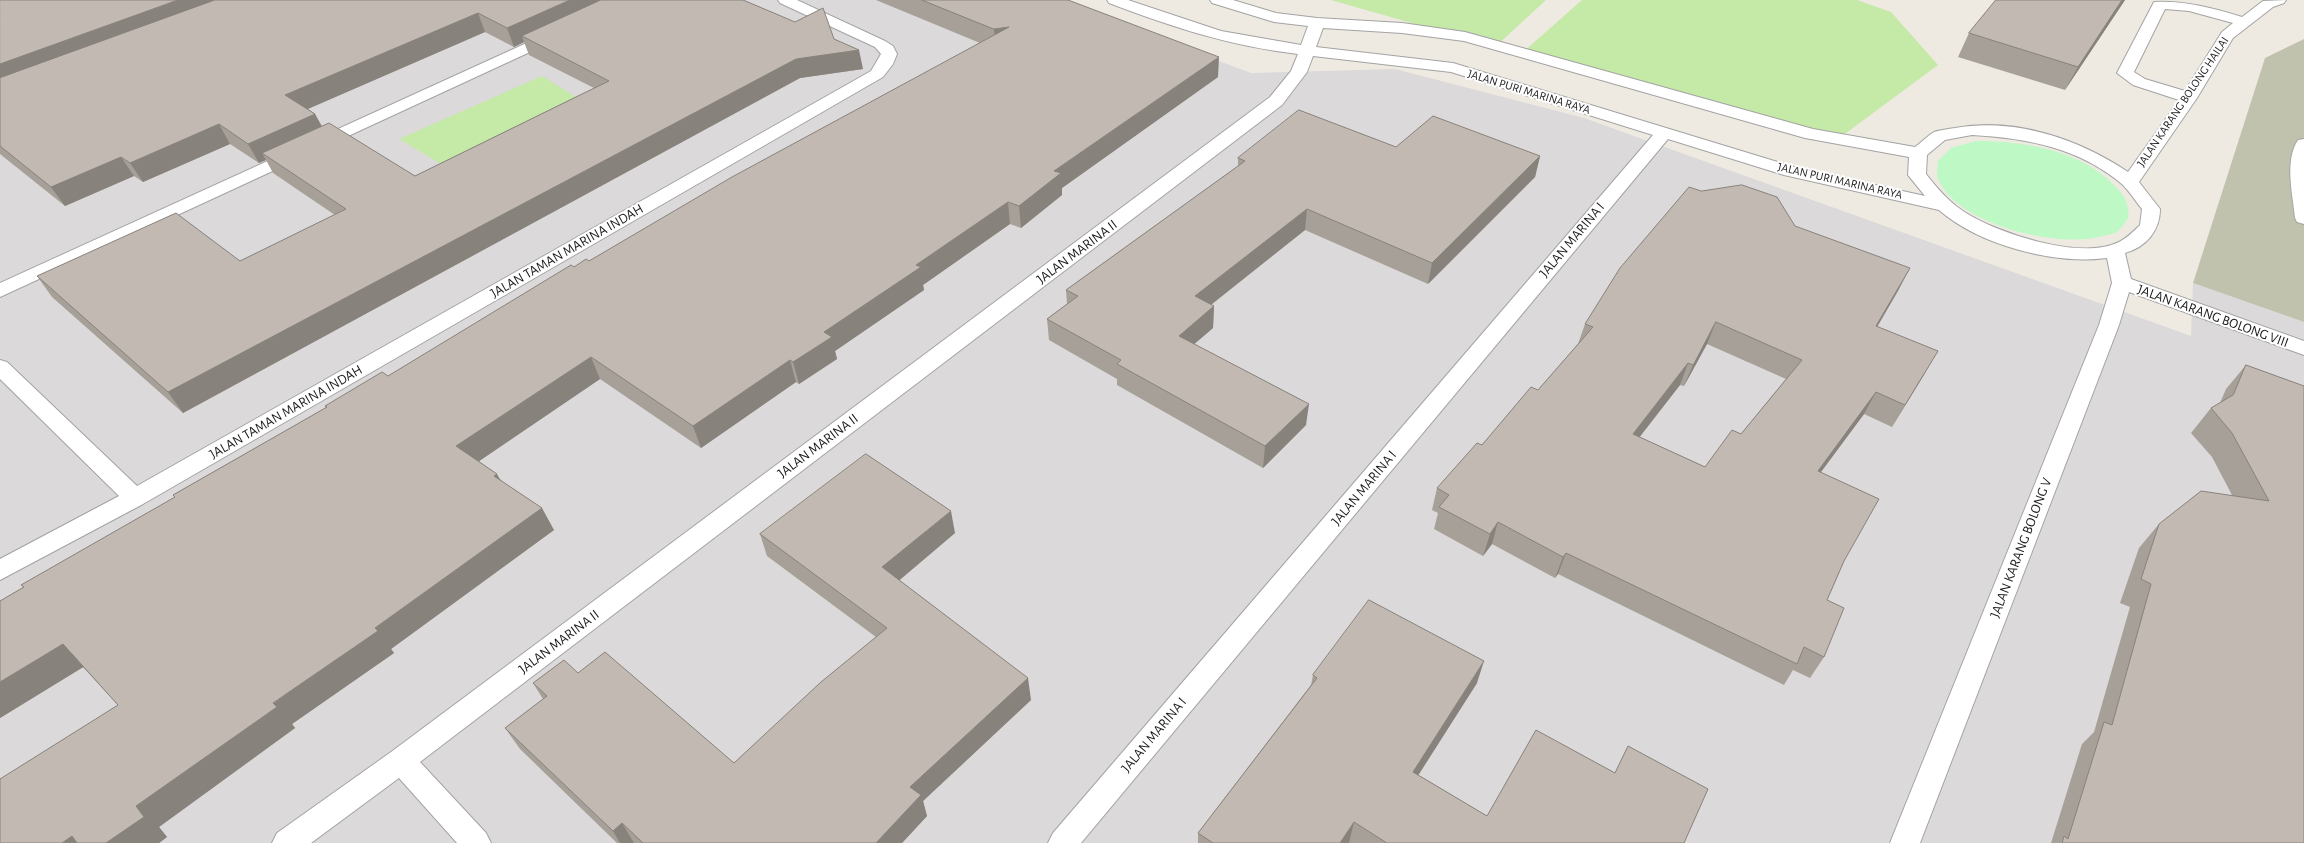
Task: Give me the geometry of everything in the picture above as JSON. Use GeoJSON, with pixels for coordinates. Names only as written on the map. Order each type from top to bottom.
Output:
{"type":"FeatureCollection","features":[{"type":"Feature","properties":{"kind":"street","name":"JALAN TAMAN MARINA INDAH"},"geometry":{"type":"LineString","coordinates":[[0,570],[135,498],[877,74],[885,64],[889,54],[887,49],[880,44],[785,0]]}},
{"type":"Feature","properties":{"kind":"street","name":"JALAN PURI MARINA RAYA"},"geometry":{"type":"LineString","coordinates":[[1114,0],[1199,30],[1234,39],[1408,60],[1453,68],[1790,171],[1941,205]]}},
{"type":"Feature","properties":{"kind":"street"},"geometry":{"type":"LineString","coordinates":[[1217,0],[1274,17],[1317,23],[1402,28],[1465,37],[1811,134],[1918,153],[1940,136],[1972,130],[2013,132],[2057,142],[2091,156],[2130,182],[2151,209],[2150,225],[2135,242],[2115,251],[2090,253],[2063,252],[2017,243],[1974,226],[1941,205],[1917,175],[1918,153]]}},
{"type":"Feature","properties":{"kind":"street","name":"JALAN KARANG BOLONG HAILAI"},"geometry":{"type":"LineString","coordinates":[[2130,182],[2189,98],[2227,35],[2268,4],[2279,0]]}},
{"type":"Feature","properties":{"kind":"street"},"geometry":{"type":"LineString","coordinates":[[2189,98],[2139,82],[2125,73],[2159,4],[2166,2],[2181,4],[2244,22]]}},
{"type":"Feature","properties":{"kind":"street","name":"JALAN MARINA II"},"geometry":{"type":"LineString","coordinates":[[287,843],[401,761],[1270,106],[1299,72],[1317,23]]}},
{"type":"Feature","properties":{"kind":"street"},"geometry":{"type":"LineString","coordinates":[[0,291],[567,30]]}},
{"type":"Feature","properties":{"kind":"street","name":"JALAN MARINA I"},"geometry":{"type":"LineString","coordinates":[[1063,843],[1664,133]]}},
{"type":"Feature","properties":{"kind":"street"},"geometry":{"type":"LineString","coordinates":[[2304,144],[2299,164],[2304,218]]}},
{"type":"Feature","properties":{"kind":"street"},"geometry":{"type":"LineString","coordinates":[[2115,251],[2122,283]]}},
{"type":"Feature","properties":{"kind":"street","name":"JALAN KARANG BOLONG VIII"},"geometry":{"type":"LineString","coordinates":[[2122,283],[2304,348]]}},
{"type":"Feature","properties":{"kind":"street","name":"JALAN KARANG BOLONG V"},"geometry":{"type":"LineString","coordinates":[[1905,843],[2108,325],[2122,283]]}},
{"type":"Feature","properties":{"kind":"street"},"geometry":{"type":"LineString","coordinates":[[0,367],[135,498]]}},
{"type":"Feature","properties":{"kind":"street"},"geometry":{"type":"LineString","coordinates":[[401,761],[476,843]]}},
{"type":"Feature","properties":{"kind":"shaded area"},"geometry":{"type":"Polygon","coordinates":[[[0,0],[1055,0],[1251,73],[1395,69],[1584,118],[2191,336],[2193,283],[2304,322],[2304,843],[0,843],[0,0]]]}},
{"type":"Feature","properties":{"kind":"shaded area"},"geometry":{"type":"Polygon","coordinates":[[[2304,39],[2304,322],[2193,283],[2265,58],[2304,39]]]}},
{"type":"Feature","properties":{"kind":"green space"},"geometry":{"type":"Polygon","coordinates":[[[1331,0],[1546,0],[1495,47],[1331,0]]]}},
{"type":"Feature","properties":{"kind":"green space"},"geometry":{"type":"Polygon","coordinates":[[[1582,0],[1857,0],[1891,12],[1938,65],[1838,139],[1522,53],[1582,0]]]}},
{"type":"Feature","properties":{"kind":"green space"},"geometry":{"type":"Polygon","coordinates":[[[542,76],[587,104],[451,170],[399,139],[542,76]]]}},
{"type":"Feature","properties":{"kind":"green space"},"geometry":{"type":"Polygon","coordinates":[[[1976,141],[1994,141],[2032,146],[2051,150],[2087,164],[2102,174],[2123,194],[2127,204],[2129,217],[2116,233],[2084,239],[2061,239],[2036,236],[2011,230],[1987,221],[1966,209],[1949,195],[1937,177],[1938,161],[1951,148],[1976,141]]]}},
{"type":"Feature","properties":{"kind":"building"},"geometry":{"type":"Polygon","coordinates":[[[0,0],[178,0],[0,64],[0,0]]]}},
{"type":"Feature","properties":{"kind":"building"},"geometry":{"type":"Polygon","coordinates":[[[215,0],[570,0],[507,28],[478,13],[285,95],[315,114],[248,144],[219,124],[130,163],[121,157],[51,187],[0,146],[0,78],[215,0]]]}},
{"type":"Feature","properties":{"kind":"building"},"geometry":{"type":"Polygon","coordinates":[[[601,0],[743,0],[795,22],[823,8],[834,39],[859,50],[796,59],[168,392],[37,276],[176,213],[240,261],[346,209],[262,153],[329,123],[415,176],[609,81],[522,36],[601,0]]]}},
{"type":"Feature","properties":{"kind":"building"},"geometry":{"type":"Polygon","coordinates":[[[922,0],[1068,0],[1219,57],[1054,171],[1061,173],[1019,206],[1008,202],[916,265],[921,267],[824,332],[832,337],[793,362],[790,360],[693,426],[591,357],[456,446],[497,474],[494,476],[542,508],[375,628],[378,631],[273,703],[277,707],[136,806],[144,817],[106,843],[77,843],[72,836],[62,843],[0,843],[0,779],[118,705],[63,644],[0,682],[0,601],[24,587],[21,585],[175,497],[173,495],[327,407],[325,406],[382,372],[388,376],[571,265],[574,267],[586,259],[589,261],[732,177],[1009,27],[994,29],[922,0]]]}},
{"type":"Feature","properties":{"kind":"building"},"geometry":{"type":"Polygon","coordinates":[[[1996,0],[2122,0],[2078,67],[1969,33],[1996,0]]]}},
{"type":"Feature","properties":{"kind":"building"},"geometry":{"type":"Polygon","coordinates":[[[1299,110],[1396,147],[1433,116],[1540,156],[1432,263],[1307,209],[1195,296],[1214,306],[1179,336],[1309,404],[1265,446],[1117,364],[1121,360],[1047,319],[1078,296],[1066,290],[1245,161],[1238,158],[1299,110]]]}},
{"type":"Feature","properties":{"kind":"building"},"geometry":{"type":"Polygon","coordinates":[[[1742,185],[1777,197],[1795,226],[1910,268],[1876,326],[1938,351],[1905,405],[1876,392],[1818,471],[1879,499],[1844,561],[1827,600],[1844,608],[1824,657],[1804,647],[1797,664],[1566,553],[1563,557],[1498,522],[1490,534],[1439,507],[1449,495],[1437,488],[1477,443],[1482,445],[1531,387],[1538,390],[1593,327],[1585,324],[1620,268],[1689,187],[1701,191],[1742,185]],[[1716,322],[1693,365],[1688,363],[1633,434],[1705,467],[1732,430],[1741,434],[1802,360],[1716,322]]]}},
{"type":"Feature","properties":{"kind":"building"},"geometry":{"type":"Polygon","coordinates":[[[2246,365],[2304,386],[2304,843],[2062,843],[2064,836],[2068,839],[2104,722],[2112,725],[2151,584],[2141,579],[2159,524],[2201,491],[2269,501],[2232,433],[2211,408],[2233,395],[2246,365]]]}},
{"type":"Feature","properties":{"kind":"building"},"geometry":{"type":"Polygon","coordinates":[[[866,454],[951,511],[882,567],[1028,678],[910,787],[921,795],[876,843],[643,843],[622,823],[613,831],[505,728],[547,696],[533,683],[564,660],[578,673],[605,652],[734,763],[821,682],[887,628],[760,534],[866,454]]]}},
{"type":"Feature","properties":{"kind":"building"},"geometry":{"type":"Polygon","coordinates":[[[1369,600],[1484,661],[1413,772],[1487,816],[1536,730],[1615,773],[1628,746],[1708,789],[1684,843],[1387,843],[1354,822],[1340,843],[1213,843],[1198,833],[1317,678],[1313,675],[1369,600]]]}}]}
